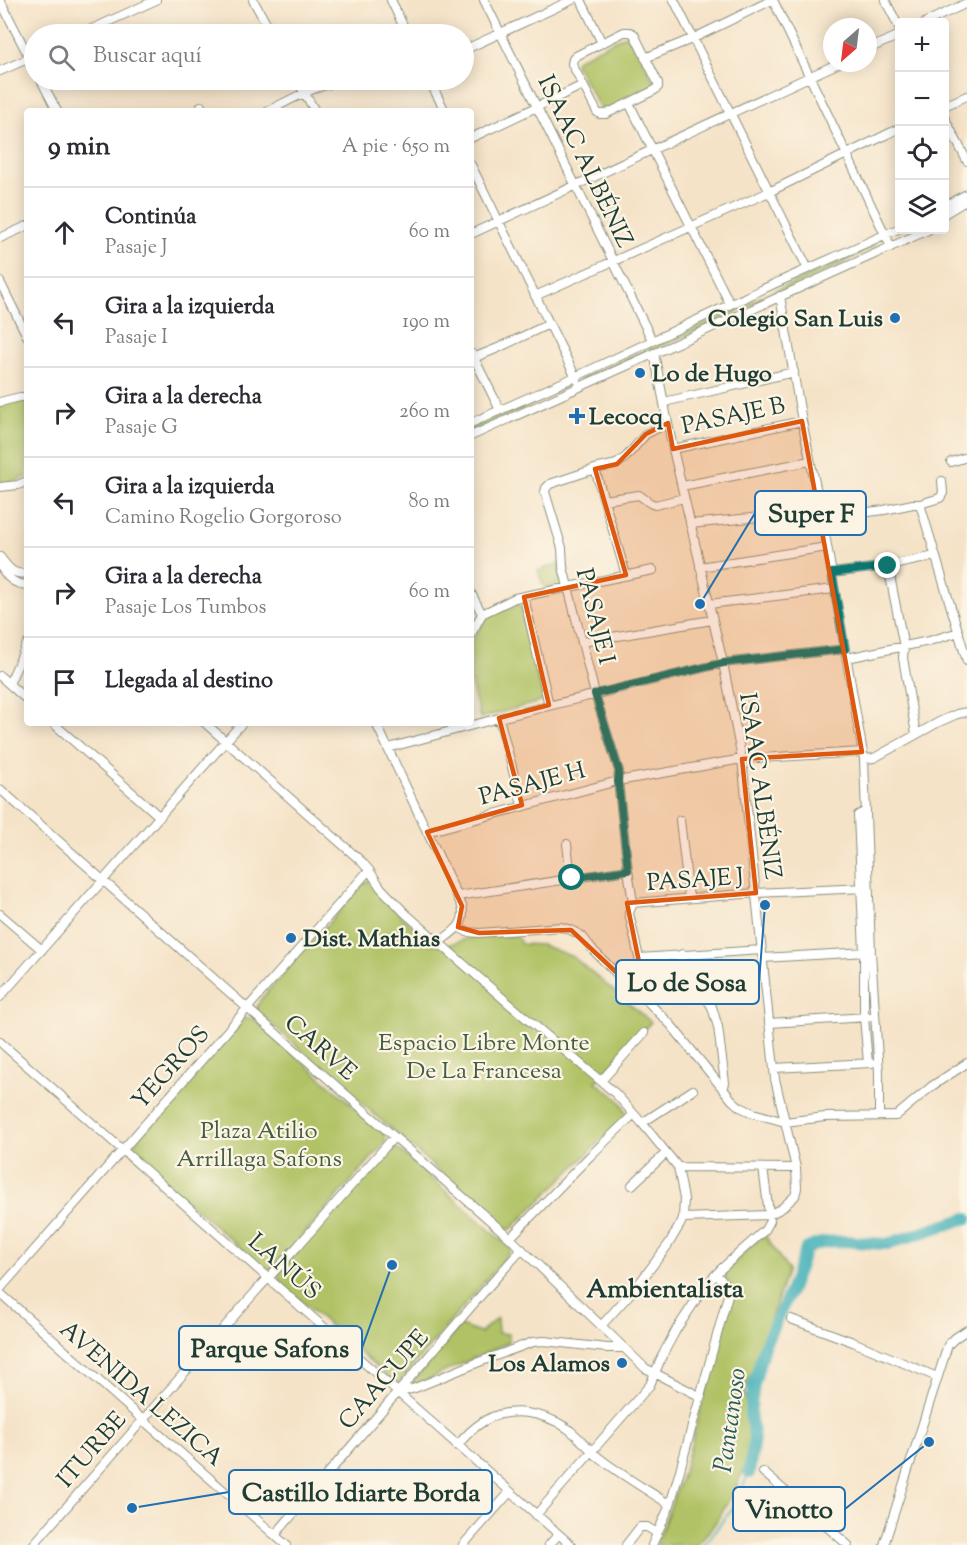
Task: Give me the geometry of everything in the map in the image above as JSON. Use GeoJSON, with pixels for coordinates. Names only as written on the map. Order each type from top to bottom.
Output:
{"type":"FeatureCollection","features":[{"type":"Feature","properties":{"kind":"street"},"geometry":{"type":"LineString","coordinates":[[0,0],[24,43]]}},
{"type":"Feature","properties":{"kind":"street"},"geometry":{"type":"LineString","coordinates":[[101,24],[143,3],[156,0]]}},
{"type":"Feature","properties":{"kind":"street"},"geometry":{"type":"LineString","coordinates":[[252,0],[266,24]]}},
{"type":"Feature","properties":{"kind":"street"},"geometry":{"type":"LineString","coordinates":[[391,0],[402,24]]}},
{"type":"Feature","properties":{"kind":"street","name":"ISAAC ALBÉNIZ"},"geometry":{"type":"LineString","coordinates":[[484,0],[652,340]]}},
{"type":"Feature","properties":{"kind":"street"},"geometry":{"type":"LineString","coordinates":[[474,45],[572,0]]}},
{"type":"Feature","properties":{"kind":"street"},"geometry":{"type":"LineString","coordinates":[[581,0],[602,43]]}},
{"type":"Feature","properties":{"kind":"street"},"geometry":{"type":"LineString","coordinates":[[674,0],[808,269]]}},
{"type":"Feature","properties":{"kind":"street"},"geometry":{"type":"LineString","coordinates":[[645,58],[694,38],[773,0],[891,247]]}},
{"type":"Feature","properties":{"kind":"street"},"geometry":{"type":"LineString","coordinates":[[885,0],[895,19]]}},
{"type":"Feature","properties":{"kind":"street"},"geometry":{"type":"LineString","coordinates":[[935,18],[967,3]]}},
{"type":"Feature","properties":{"kind":"street"},"geometry":{"type":"LineString","coordinates":[[624,32],[633,34],[658,83],[655,90],[606,114],[597,112],[572,64],[576,56],[602,43],[624,32]]}},
{"type":"Feature","properties":{"kind":"street"},"geometry":{"type":"LineString","coordinates":[[877,45],[895,37]]}},
{"type":"Feature","properties":{"kind":"street"},"geometry":{"type":"LineString","coordinates":[[0,71],[24,60]]}},
{"type":"Feature","properties":{"kind":"street"},"geometry":{"type":"LineString","coordinates":[[474,233],[823,70]]}},
{"type":"Feature","properties":{"kind":"street"},"geometry":{"type":"LineString","coordinates":[[474,137],[583,85]]}},
{"type":"Feature","properties":{"kind":"street"},"geometry":{"type":"LineString","coordinates":[[46,90],[55,108]]}},
{"type":"Feature","properties":{"kind":"street"},"geometry":{"type":"LineString","coordinates":[[274,108],[309,90]]}},
{"type":"Feature","properties":{"kind":"street"},"geometry":{"type":"LineString","coordinates":[[434,90],[443,108]]}},
{"type":"Feature","properties":{"kind":"street"},"geometry":{"type":"LineString","coordinates":[[304,92],[313,108]]}},
{"type":"Feature","properties":{"kind":"street"},"geometry":{"type":"LineString","coordinates":[[949,104],[967,96]]}},
{"type":"Feature","properties":{"kind":"street"},"geometry":{"type":"LineString","coordinates":[[629,103],[730,304]]}},
{"type":"Feature","properties":{"kind":"street"},"geometry":{"type":"LineString","coordinates":[[949,125],[967,161]]}},
{"type":"Feature","properties":{"kind":"street"},"geometry":{"type":"LineString","coordinates":[[535,296],[769,192],[895,130]]}},
{"type":"Feature","properties":{"kind":"street"},"geometry":{"type":"LineString","coordinates":[[474,172],[580,387]]}},
{"type":"Feature","properties":{"kind":"street"},"geometry":{"type":"LineString","coordinates":[[949,204],[967,194]]}},
{"type":"Feature","properties":{"kind":"street"},"geometry":{"type":"LineString","coordinates":[[949,211],[967,200]]}},
{"type":"Feature","properties":{"kind":"street"},"geometry":{"type":"LineString","coordinates":[[0,238],[24,227]]}},
{"type":"Feature","properties":{"kind":"street"},"geometry":{"type":"LineString","coordinates":[[474,422],[895,230]]}},
{"type":"Feature","properties":{"kind":"street"},"geometry":{"type":"LineString","coordinates":[[474,435],[919,234]]}},
{"type":"Feature","properties":{"kind":"street"},"geometry":{"type":"LineString","coordinates":[[0,282],[24,330]]}},
{"type":"Feature","properties":{"kind":"street"},"geometry":{"type":"LineString","coordinates":[[780,296],[802,421],[822,515],[863,755],[866,811],[867,952],[864,1017],[873,1063],[879,1116]]}},
{"type":"Feature","properties":{"kind":"street"},"geometry":{"type":"LineString","coordinates":[[474,356],[498,348],[549,324]]}},
{"type":"Feature","properties":{"kind":"street","name":"ISAAC ALBÉNIZ"},"geometry":{"type":"LineString","coordinates":[[654,353],[742,759],[775,1079],[796,1168],[795,1196],[782,1208],[769,1215]]}},
{"type":"Feature","properties":{"kind":"street"},"geometry":{"type":"LineString","coordinates":[[474,361],[500,410]]}},
{"type":"Feature","properties":{"kind":"street"},"geometry":{"type":"LineString","coordinates":[[664,402],[794,372]]}},
{"type":"Feature","properties":{"kind":"street"},"geometry":{"type":"LineString","coordinates":[[0,402],[24,397]]}},
{"type":"Feature","properties":{"kind":"street","name":"PASAJE B"},"geometry":{"type":"LineString","coordinates":[[673,448],[802,421]]}},
{"type":"Feature","properties":{"kind":"street"},"geometry":{"type":"LineString","coordinates":[[626,575],[595,469],[617,464],[646,434],[668,423]]}},
{"type":"Feature","properties":{"kind":"street"},"geometry":{"type":"LineString","coordinates":[[951,462],[967,457]]}},
{"type":"Feature","properties":{"kind":"street"},"geometry":{"type":"LineString","coordinates":[[682,486],[810,461]]}},
{"type":"Feature","properties":{"kind":"street","name":"PASAJE I"},"geometry":{"type":"LineString","coordinates":[[595,469],[550,484],[545,492],[562,548],[562,567],[595,694],[619,771],[618,781],[633,903],[629,914],[647,1001]]}},
{"type":"Feature","properties":{"kind":"street"},"geometry":{"type":"LineString","coordinates":[[690,524],[884,510],[920,504],[942,496],[942,481]]}},
{"type":"Feature","properties":{"kind":"street"},"geometry":{"type":"LineString","coordinates":[[0,487],[24,482]]}},
{"type":"Feature","properties":{"kind":"street"},"geometry":{"type":"LineString","coordinates":[[603,500],[639,495],[655,505],[684,498]]}},
{"type":"Feature","properties":{"kind":"street"},"geometry":{"type":"LineString","coordinates":[[920,504],[967,661]]}},
{"type":"Feature","properties":{"kind":"street"},"geometry":{"type":"LineString","coordinates":[[700,567],[827,547]]}},
{"type":"Feature","properties":{"kind":"street"},"geometry":{"type":"LineString","coordinates":[[832,573],[888,566],[935,556]]}},
{"type":"Feature","properties":{"kind":"street"},"geometry":{"type":"LineString","coordinates":[[0,557],[11,570],[24,574]]}},
{"type":"Feature","properties":{"kind":"street"},"geometry":{"type":"LineString","coordinates":[[0,565],[8,579],[24,584]]}},
{"type":"Feature","properties":{"kind":"street"},"geometry":{"type":"LineString","coordinates":[[888,566],[904,647],[903,658],[916,734]]}},
{"type":"Feature","properties":{"kind":"street"},"geometry":{"type":"LineString","coordinates":[[474,629],[482,614],[515,598],[653,570]]}},
{"type":"Feature","properties":{"kind":"street"},"geometry":{"type":"LineString","coordinates":[[709,604],[834,589]]}},
{"type":"Feature","properties":{"kind":"street"},"geometry":{"type":"LineString","coordinates":[[524,597],[549,705]]}},
{"type":"Feature","properties":{"kind":"street"},"geometry":{"type":"LineString","coordinates":[[474,599],[482,614]]}},
{"type":"Feature","properties":{"kind":"street"},"geometry":{"type":"LineString","coordinates":[[582,642],[712,620]]}},
{"type":"Feature","properties":{"kind":"street"},"geometry":{"type":"LineString","coordinates":[[847,658],[929,642],[959,632]]}},
{"type":"Feature","properties":{"kind":"street"},"geometry":{"type":"LineString","coordinates":[[474,723],[723,663],[845,649]]}},
{"type":"Feature","properties":{"kind":"street"},"geometry":{"type":"LineString","coordinates":[[9,684],[24,651]]}},
{"type":"Feature","properties":{"kind":"street"},"geometry":{"type":"LineString","coordinates":[[0,676],[24,697]]}},
{"type":"Feature","properties":{"kind":"street","name":"PASAJE H"},"geometry":{"type":"LineString","coordinates":[[427,832],[618,781],[742,759],[863,755],[874,758],[949,717],[967,712]]}},
{"type":"Feature","properties":{"kind":"street"},"geometry":{"type":"LineString","coordinates":[[499,718],[522,805]]}},
{"type":"Feature","properties":{"kind":"street"},"geometry":{"type":"LineString","coordinates":[[56,726],[160,817]]}},
{"type":"Feature","properties":{"kind":"street"},"geometry":{"type":"LineString","coordinates":[[208,726],[369,870],[392,900],[438,943],[602,1080],[642,1123],[678,1167],[684,1199],[683,1218],[670,1242],[638,1285],[601,1326]]}},
{"type":"Feature","properties":{"kind":"street"},"geometry":{"type":"LineString","coordinates":[[0,998],[239,726]]}},
{"type":"Feature","properties":{"kind":"street"},"geometry":{"type":"LineString","coordinates":[[377,726],[458,896],[464,915],[458,927],[438,943]]}},
{"type":"Feature","properties":{"kind":"street"},"geometry":{"type":"LineString","coordinates":[[388,748],[458,726]]}},
{"type":"Feature","properties":{"kind":"street","name":"CARVE"},"geometry":{"type":"LineString","coordinates":[[0,789],[510,1238],[645,1368],[701,1397]]}},
{"type":"Feature","properties":{"kind":"street"},"geometry":{"type":"LineString","coordinates":[[680,820],[689,898]]}},
{"type":"Feature","properties":{"kind":"street"},"geometry":{"type":"LineString","coordinates":[[567,844],[572,878]]}},
{"type":"Feature","properties":{"kind":"street","name":"YEGROS"},"geometry":{"type":"LineString","coordinates":[[0,1291],[369,870]]}},
{"type":"Feature","properties":{"kind":"street","name":"PASAJE J"},"geometry":{"type":"LineString","coordinates":[[458,896],[628,870]]}},
{"type":"Feature","properties":{"kind":"street","name":"PASAJE J"},"geometry":{"type":"LineString","coordinates":[[633,903],[865,888]]}},
{"type":"Feature","properties":{"kind":"street"},"geometry":{"type":"LineString","coordinates":[[0,914],[42,950]]}},
{"type":"Feature","properties":{"kind":"street"},"geometry":{"type":"LineString","coordinates":[[458,927],[467,932],[479,933],[561,927],[582,936],[593,950],[647,1001],[687,1044],[732,1100],[747,1111],[785,1122],[825,1117],[896,1116],[932,1086],[967,1063]]}},
{"type":"Feature","properties":{"kind":"street"},"geometry":{"type":"LineString","coordinates":[[639,958],[682,954],[867,952]]}},
{"type":"Feature","properties":{"kind":"street"},"geometry":{"type":"LineString","coordinates":[[867,952],[875,1016],[873,1063]]}},
{"type":"Feature","properties":{"kind":"street"},"geometry":{"type":"LineString","coordinates":[[682,954],[689,971],[712,1006],[716,1017],[725,1083],[723,1089]]}},
{"type":"Feature","properties":{"kind":"street"},"geometry":{"type":"LineString","coordinates":[[769,1023],[875,1016]]}},
{"type":"Feature","properties":{"kind":"street"},"geometry":{"type":"LineString","coordinates":[[602,1080],[644,1032]]}},
{"type":"Feature","properties":{"kind":"street","name":"LANÚS"},"geometry":{"type":"LineString","coordinates":[[0,1042],[571,1545]]}},
{"type":"Feature","properties":{"kind":"street"},"geometry":{"type":"LineString","coordinates":[[774,1068],[873,1063]]}},
{"type":"Feature","properties":{"kind":"street"},"geometry":{"type":"LineString","coordinates":[[642,1123],[693,1090]]}},
{"type":"Feature","properties":{"kind":"street"},"geometry":{"type":"LineString","coordinates":[[510,1238],[634,1114]]}},
{"type":"Feature","properties":{"kind":"street","name":"ITURBE"},"geometry":{"type":"LineString","coordinates":[[33,1545],[394,1137]]}},
{"type":"Feature","properties":{"kind":"street"},"geometry":{"type":"LineString","coordinates":[[632,1185],[666,1153]]}},
{"type":"Feature","properties":{"kind":"street"},"geometry":{"type":"LineString","coordinates":[[678,1167],[796,1168]]}},
{"type":"Feature","properties":{"kind":"street"},"geometry":{"type":"LineString","coordinates":[[536,1515],[646,1390],[676,1330],[706,1285],[765,1230],[770,1221],[763,1168]]}},
{"type":"Feature","properties":{"kind":"street"},"geometry":{"type":"LineString","coordinates":[[683,1218],[769,1215]]}},
{"type":"Feature","properties":{"kind":"street","name":"CAACUPE"},"geometry":{"type":"LineString","coordinates":[[275,1535],[522,1250]]}},
{"type":"Feature","properties":{"kind":"street"},"geometry":{"type":"LineString","coordinates":[[652,1545],[670,1505],[728,1295],[727,1286],[716,1274]]}},
{"type":"Feature","properties":{"kind":"street","name":"AVENIDA LEZICA"},"geometry":{"type":"LineString","coordinates":[[0,1291],[286,1545]]}},
{"type":"Feature","properties":{"kind":"street"},"geometry":{"type":"LineString","coordinates":[[791,1319],[937,1377]]}},
{"type":"Feature","properties":{"kind":"street"},"geometry":{"type":"LineString","coordinates":[[884,1545],[948,1345],[967,1330]]}},
{"type":"Feature","properties":{"kind":"street"},"geometry":{"type":"LineString","coordinates":[[397,1393],[533,1342],[624,1348]]}},
{"type":"Feature","properties":{"kind":"street"},"geometry":{"type":"LineString","coordinates":[[457,1446],[466,1435],[486,1420],[510,1413],[536,1414],[567,1428],[592,1451],[670,1505]]}},
{"type":"Feature","properties":{"kind":"street"},"geometry":{"type":"LineString","coordinates":[[763,1472],[848,1545]]}},
{"type":"Feature","properties":{"kind":"street"},"geometry":{"type":"LineString","coordinates":[[463,1545],[510,1492]]}},
{"type":"Feature","properties":{"kind":"street"},"geometry":{"type":"LineString","coordinates":[[626,1545],[640,1527],[646,1527],[657,1533]]}},
{"type":"Feature","properties":{"kind":"street"},"geometry":{"type":"LineString","coordinates":[[549,1545],[558,1535]]}},
{"type":"Feature","properties":{"kind":"highlighted area"},"geometry":{"type":"Polygon","coordinates":[[[802,421],[862,752],[742,759],[756,893],[627,903],[647,1001],[571,930],[479,933],[458,927],[462,906],[427,832],[522,805],[499,718],[549,705],[524,597],[626,575],[595,469],[617,464],[646,434],[668,423],[673,449],[802,421]]]}},
{"type":"Feature","properties":{"kind":"green space"},"geometry":{"type":"Polygon","coordinates":[[[625,35],[630,35],[655,84],[653,88],[606,111],[601,110],[575,64],[576,60],[625,35]]]}},
{"type":"Feature","properties":{"kind":"green space"},"geometry":{"type":"Polygon","coordinates":[[[877,244],[836,267],[583,382],[581,379],[877,244]]]}},
{"type":"Feature","properties":{"kind":"green space"},"geometry":{"type":"Polygon","coordinates":[[[572,382],[525,408],[474,431],[474,427],[572,382]]]}},
{"type":"Feature","properties":{"kind":"green space"},"geometry":{"type":"Polygon","coordinates":[[[24,401],[24,478],[0,484],[0,405],[24,401]]]}},
{"type":"Feature","properties":{"kind":"green space"},"geometry":{"type":"Polygon","coordinates":[[[559,563],[562,583],[544,587],[538,571],[559,563]]]}},
{"type":"Feature","properties":{"kind":"green space"},"geometry":{"type":"Polygon","coordinates":[[[516,604],[520,605],[544,701],[480,718],[474,695],[474,637],[487,617],[516,604]]]}},
{"type":"Feature","properties":{"kind":"green space","name":"Espacio Libre Monte De La Francesa"},"geometry":{"type":"Polygon","coordinates":[[[370,880],[401,916],[432,945],[448,945],[475,936],[517,936],[521,944],[542,945],[573,957],[651,1022],[596,1082],[620,1101],[626,1116],[511,1229],[506,1230],[256,1009],[261,999],[364,883],[370,880]]]}},
{"type":"Feature","properties":{"kind":"green space","name":"Plaza Atilio Arrillaga Safons"},"geometry":{"type":"Polygon","coordinates":[[[245,1018],[254,1019],[383,1132],[386,1138],[384,1144],[269,1271],[131,1150],[132,1146],[245,1018]]]}},
{"type":"Feature","properties":{"kind":"green space"},"geometry":{"type":"Polygon","coordinates":[[[391,1147],[398,1149],[510,1248],[510,1252],[398,1383],[280,1282],[278,1273],[391,1147]]]}},
{"type":"Feature","properties":{"kind":"green space"},"geometry":{"type":"Polygon","coordinates":[[[764,1234],[788,1270],[745,1391],[750,1439],[746,1463],[734,1492],[714,1525],[697,1545],[656,1545],[684,1470],[731,1298],[724,1272],[764,1234]]]}},
{"type":"Feature","properties":{"kind":"green space"},"geometry":{"type":"Polygon","coordinates":[[[497,1318],[498,1333],[509,1334],[509,1342],[416,1385],[409,1386],[460,1326],[480,1333],[497,1318]]]}},
{"type":"Feature","properties":{"kind":"waterway","name":"Pantanoso"},"geometry":{"type":"LineString","coordinates":[[749,1473],[754,1438],[750,1414],[754,1385],[764,1346],[790,1292],[806,1249],[835,1241],[887,1244],[967,1218]]}},
{"type":"Feature","properties":{"kind":"waterway","name":"Pantanoso"},"geometry":{"type":"LineString","coordinates":[[704,1545],[732,1509],[749,1473]]}},
{"type":"Feature","properties":{"kind":"place","name":"Colegio San Luis"},"geometry":{"type":"Point","coordinates":[895,318]}},
{"type":"Feature","properties":{"kind":"place","name":"Lo de Hugo"},"geometry":{"type":"Point","coordinates":[640,373]}},
{"type":"Feature","properties":{"kind":"place","name":"Lecocq"},"geometry":{"type":"Point","coordinates":[577,416]}},
{"type":"Feature","properties":{"kind":"place","name":"Super F"},"geometry":{"type":"Point","coordinates":[700,604]}},
{"type":"Feature","properties":{"kind":"place","name":"Lo de Sosa"},"geometry":{"type":"Point","coordinates":[765,905]}},
{"type":"Feature","properties":{"kind":"place","name":"Dist. Mathias"},"geometry":{"type":"Point","coordinates":[291,938]}},
{"type":"Feature","properties":{"kind":"place","name":"Parque Safons"},"geometry":{"type":"Point","coordinates":[392,1265]}},
{"type":"Feature","properties":{"kind":"place","name":"Los Alamos"},"geometry":{"type":"Point","coordinates":[622,1363]}},
{"type":"Feature","properties":{"kind":"place","name":"Vinotto"},"geometry":{"type":"Point","coordinates":[929,1442]}},
{"type":"Feature","properties":{"kind":"place","name":"Castillo Idiarte Borda"},"geometry":{"type":"Point","coordinates":[132,1508]}},
{"type":"Feature","properties":{"kind":"district","name":"Ambientalista"},"geometry":{"type":"Point","coordinates":[665,1288]}},
{"type":"Feature","properties":{"kind":"route"},"geometry":{"type":"LineString","coordinates":[[572,878],[628,870],[618,781],[619,771],[595,694],[723,663],[845,649],[832,573],[888,566]]}}]}
